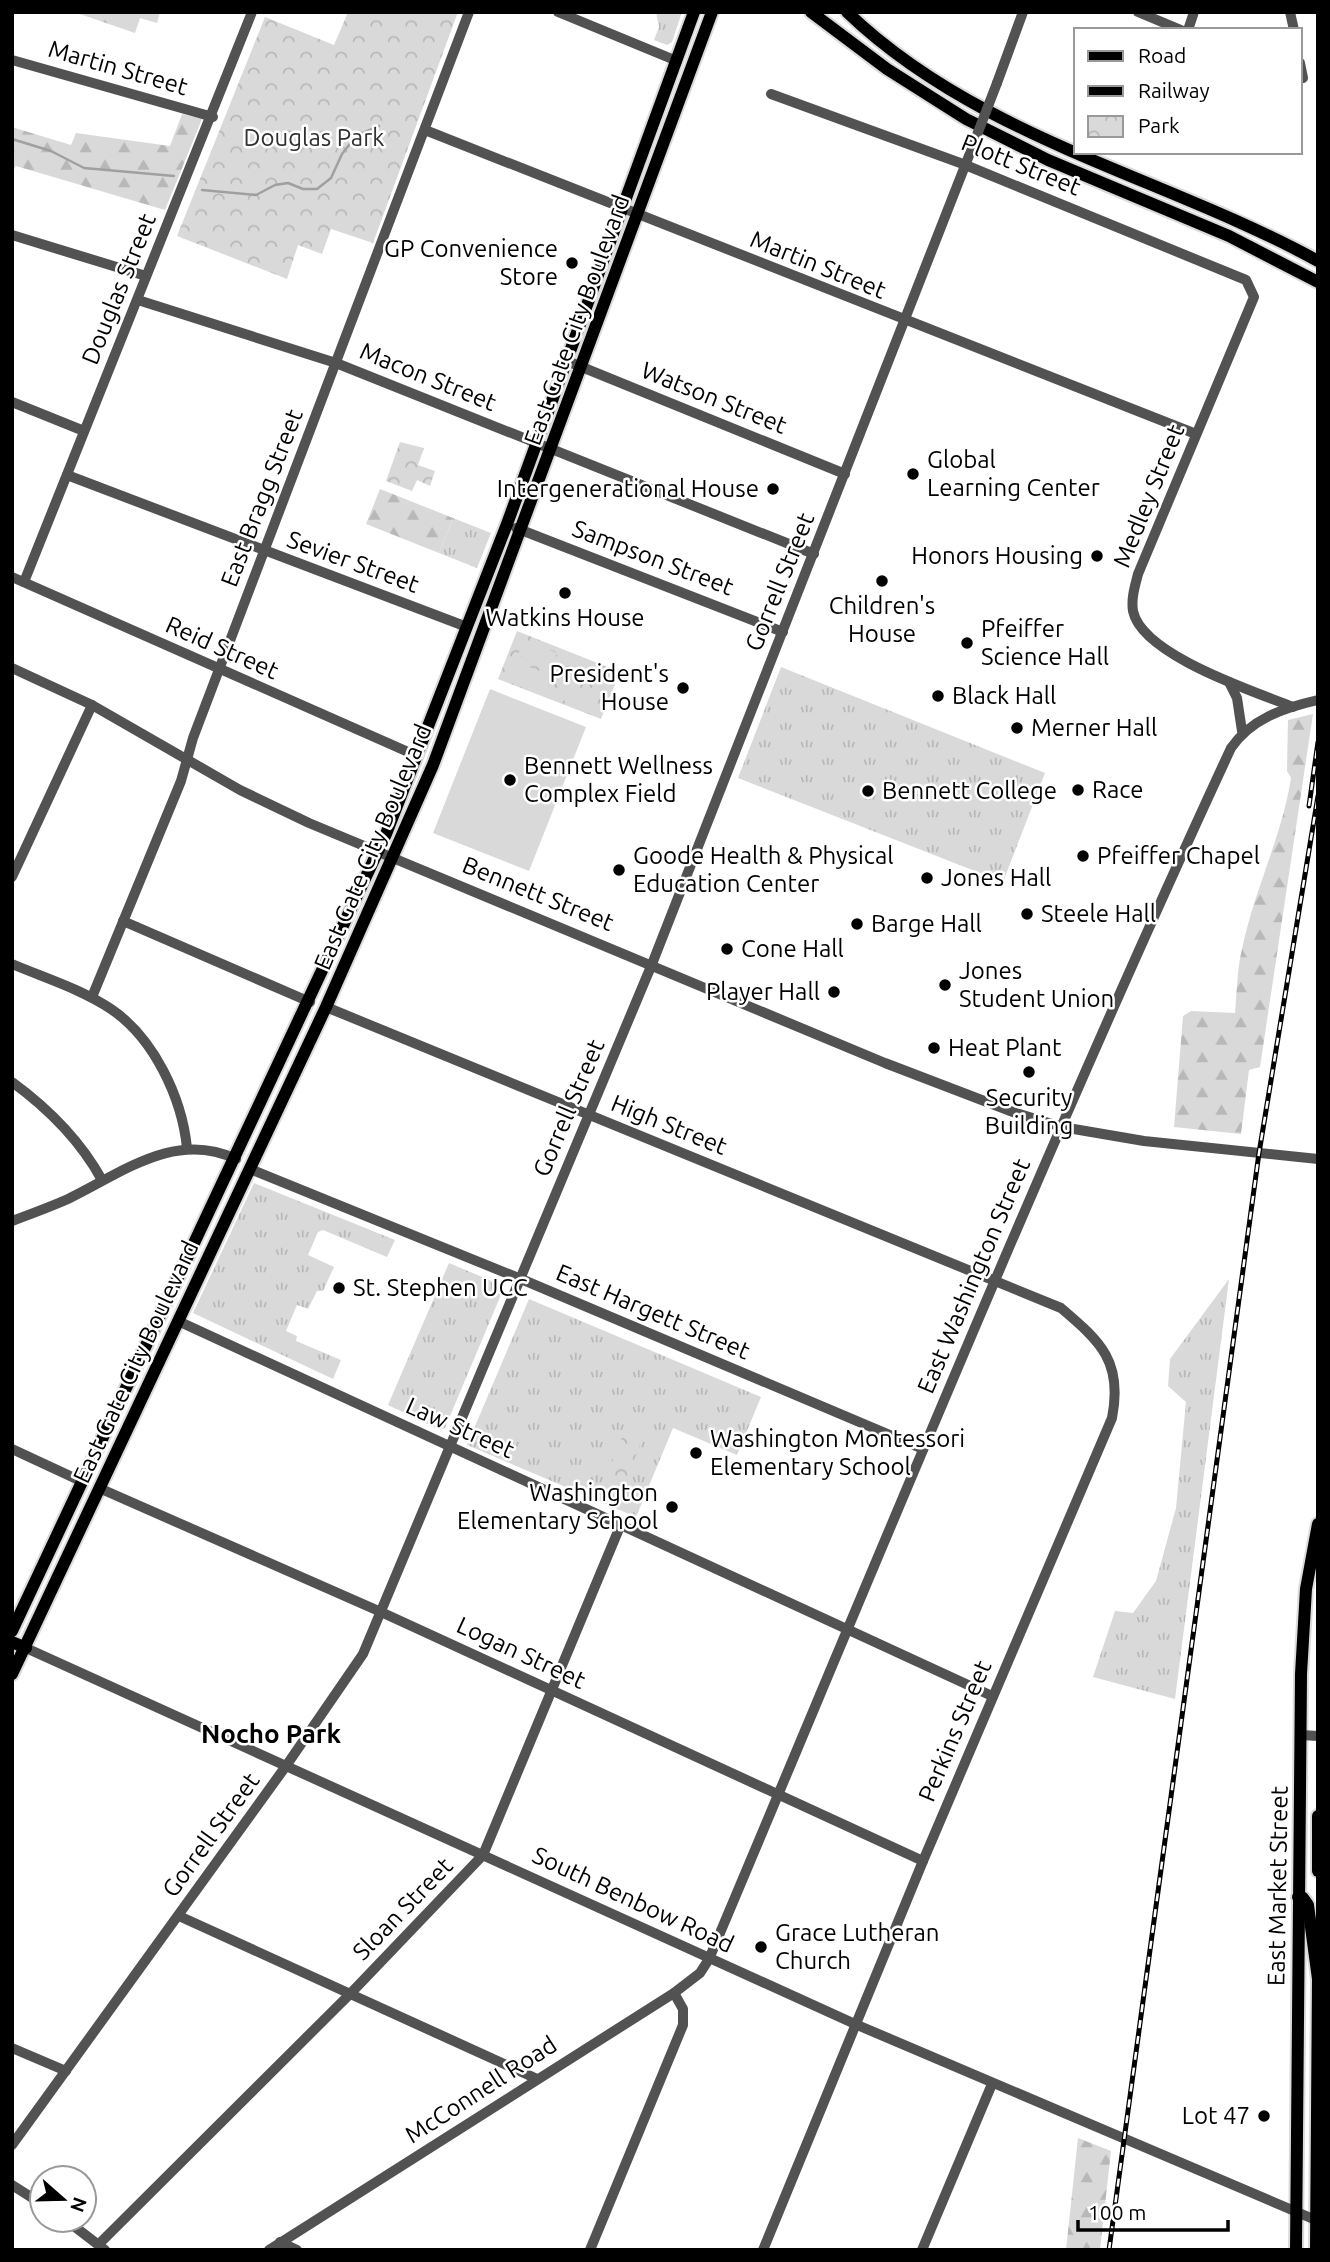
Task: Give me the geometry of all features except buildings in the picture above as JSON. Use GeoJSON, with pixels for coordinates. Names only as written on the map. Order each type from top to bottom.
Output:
{"type":"FeatureCollection","features":[{"type":"Feature","properties":{"kind":"main road","name":"East Gate City Boulevard"},"geometry":{"type":"LineString","coordinates":[[12,1632],[379,852],[507,524],[694,12]]}},
{"type":"Feature","properties":{"kind":"main road","name":"East Gate City Boulevard"},"geometry":{"type":"LineString","coordinates":[[12,1674],[394,858],[433,765],[522,530],[712,12]]}},
{"type":"Feature","properties":{"kind":"main road"},"geometry":{"type":"LineString","coordinates":[[811,12],[887,69],[966,119],[1048,160],[1228,236],[1318,282]]}},
{"type":"Feature","properties":{"kind":"main road"},"geometry":{"type":"LineString","coordinates":[[847,12],[917,66],[1024,130],[1074,151]]}},
{"type":"Feature","properties":{"kind":"main road"},"geometry":{"type":"LineString","coordinates":[[1081,154],[1241,222],[1318,261]]}},
{"type":"Feature","properties":{"kind":"main road","name":"East Market Street"},"geometry":{"type":"LineString","coordinates":[[1296,2250],[1297,1898],[1301,1735],[1306,1589],[1318,1524]]}},
{"type":"Feature","properties":{"kind":"main road","name":"South Benbow Road"},"geometry":{"type":"LineString","coordinates":[[12,1642],[26,1648]]}},
{"type":"Feature","properties":{"kind":"main road","name":"East Market Street"},"geometry":{"type":"LineString","coordinates":[[1318,1816],[1318,1871]]}},
{"type":"Feature","properties":{"kind":"main road","name":"East Market Street"},"geometry":{"type":"LineString","coordinates":[[1297,1898],[1303,1898],[1308,1905],[1318,1980],[1316,2250]]}},
{"type":"Feature","properties":{"kind":"street","name":"Douglas Street"},"geometry":{"type":"LineString","coordinates":[[24,582],[146,276],[213,117],[252,12]]}},
{"type":"Feature","properties":{"kind":"street","name":"East Bragg Street"},"geometry":{"type":"LineString","coordinates":[[92,997],[187,759],[469,12]]}},
{"type":"Feature","properties":{"kind":"street"},"geometry":{"type":"LineString","coordinates":[[558,12],[677,61]]}},
{"type":"Feature","properties":{"kind":"street","name":"Gorrell Street"},"geometry":{"type":"LineString","coordinates":[[12,2145],[286,1766],[363,1654],[652,964],[1023,12]]}},
{"type":"Feature","properties":{"kind":"street"},"geometry":{"type":"LineString","coordinates":[[1138,12],[1176,28]]}},
{"type":"Feature","properties":{"kind":"street","name":"Martin Street"},"geometry":{"type":"LineString","coordinates":[[12,60],[213,117]]}},
{"type":"Feature","properties":{"kind":"street","name":"Plott Street"},"geometry":{"type":"LineString","coordinates":[[771,94],[963,164],[1241,276],[1251,285]]}},
{"type":"Feature","properties":{"kind":"street","name":"Martin Street"},"geometry":{"type":"LineString","coordinates":[[425,130],[903,321],[1196,434]]}},
{"type":"Feature","properties":{"kind":"street"},"geometry":{"type":"LineString","coordinates":[[12,235],[146,276]]}},
{"type":"Feature","properties":{"kind":"street","name":"Medley Street"},"geometry":{"type":"LineString","coordinates":[[1251,285],[1254,297],[1251,307],[1138,573],[1132,599],[1133,611],[1155,645],[1229,682],[1293,707]]}},
{"type":"Feature","properties":{"kind":"street","name":"Macon Street"},"geometry":{"type":"LineString","coordinates":[[138,300],[336,363],[814,554]]}},
{"type":"Feature","properties":{"kind":"street","name":"Watson Street"},"geometry":{"type":"LineString","coordinates":[[567,361],[845,474]]}},
{"type":"Feature","properties":{"kind":"street"},"geometry":{"type":"LineString","coordinates":[[12,402],[84,430]]}},
{"type":"Feature","properties":{"kind":"street","name":"Sevier Street"},"geometry":{"type":"LineString","coordinates":[[67,475],[467,627]]}},
{"type":"Feature","properties":{"kind":"street","name":"Sampson Street"},"geometry":{"type":"LineString","coordinates":[[507,524],[783,632]]}},
{"type":"Feature","properties":{"kind":"street","name":"Reid Street"},"geometry":{"type":"LineString","coordinates":[[12,577],[415,755]]}},
{"type":"Feature","properties":{"kind":"street","name":"Bennett Street"},"geometry":{"type":"LineString","coordinates":[[12,667],[92,705],[276,808],[885,1063],[1062,1127],[1144,1141],[1318,1159]]}},
{"type":"Feature","properties":{"kind":"street"},"geometry":{"type":"LineString","coordinates":[[1229,682],[1237,698],[1242,732]]}},
{"type":"Feature","properties":{"kind":"street","name":"East Washington Street"},"geometry":{"type":"LineString","coordinates":[[709,1959],[923,1449],[1180,858],[1231,748],[1242,732],[1258,720],[1318,700]]}},
{"type":"Feature","properties":{"kind":"street"},"geometry":{"type":"LineString","coordinates":[[12,877],[92,705]]}},
{"type":"Feature","properties":{"kind":"street"},"geometry":{"type":"LineString","coordinates":[[122,921],[310,1002]]}},
{"type":"Feature","properties":{"kind":"street"},"geometry":{"type":"LineString","coordinates":[[12,964],[92,997],[129,1023],[163,1071],[183,1118],[187,1148]]}},
{"type":"Feature","properties":{"kind":"street","name":"High Street"},"geometry":{"type":"LineString","coordinates":[[326,1007],[995,1282]]}},
{"type":"Feature","properties":{"kind":"street"},"geometry":{"type":"LineString","coordinates":[[12,1082],[55,1116],[90,1157],[102,1180]]}},
{"type":"Feature","properties":{"kind":"street"},"geometry":{"type":"LineString","coordinates":[[12,1221],[67,1199],[160,1153],[187,1148],[212,1150],[236,1159]]}},
{"type":"Feature","properties":{"kind":"street","name":"East Hargett Street"},"geometry":{"type":"LineString","coordinates":[[250,1169],[521,1279],[923,1449]]}},
{"type":"Feature","properties":{"kind":"street","name":"Perkins Street"},"geometry":{"type":"LineString","coordinates":[[763,2250],[992,1696],[1112,1418],[1117,1395],[1115,1377],[1097,1338],[1061,1308],[995,1282]]}},
{"type":"Feature","properties":{"kind":"street","name":"Law Street"},"geometry":{"type":"LineString","coordinates":[[178,1321],[992,1696]]}},
{"type":"Feature","properties":{"kind":"street"},"geometry":{"type":"LineString","coordinates":[[12,1449],[83,1482]]}},
{"type":"Feature","properties":{"kind":"street","name":"Logan Street"},"geometry":{"type":"LineString","coordinates":[[99,1488],[381,1612],[923,1861]]}},
{"type":"Feature","properties":{"kind":"street","name":"Sloan Street"},"geometry":{"type":"LineString","coordinates":[[102,2247],[483,1855],[621,1524]]}},
{"type":"Feature","properties":{"kind":"street","name":"South Benbow Road"},"geometry":{"type":"LineString","coordinates":[[26,1648],[855,2024],[1317,2221]]}},
{"type":"Feature","properties":{"kind":"street"},"geometry":{"type":"LineString","coordinates":[[1301,1735],[1318,1737]]}},
{"type":"Feature","properties":{"kind":"street"},"geometry":{"type":"LineString","coordinates":[[178,1916],[535,2078]]}},
{"type":"Feature","properties":{"kind":"street","name":"McConnell Road"},"geometry":{"type":"LineString","coordinates":[[269,2250],[443,2141],[535,2078],[674,1993],[700,1973],[709,1959]]}},
{"type":"Feature","properties":{"kind":"street"},"geometry":{"type":"LineString","coordinates":[[590,2250],[683,2025],[683,2009],[674,1993]]}},
{"type":"Feature","properties":{"kind":"street"},"geometry":{"type":"LineString","coordinates":[[12,2048],[65,2071]]}},
{"type":"Feature","properties":{"kind":"street"},"geometry":{"type":"LineString","coordinates":[[922,2250],[992,2084]]}},
{"type":"Feature","properties":{"kind":"street"},"geometry":{"type":"LineString","coordinates":[[12,2185],[28,2195]]}},
{"type":"Feature","properties":{"kind":"street"},"geometry":{"type":"LineString","coordinates":[[85,2234],[102,2247]]}},
{"type":"Feature","properties":{"kind":"street"},"geometry":{"type":"LineString","coordinates":[[280,2242],[297,2250]]}},
{"type":"Feature","properties":{"kind":"green space"},"geometry":{"type":"Polygon","coordinates":[[[74,12],[160,12],[157,23],[140,18],[135,33],[74,12]]]}},
{"type":"Feature","properties":{"kind":"green space","name":"Douglas Park"},"geometry":{"type":"Polygon","coordinates":[[[348,12],[458,12],[373,243],[331,229],[322,254],[298,245],[287,279],[177,236],[265,17],[334,45],[348,12]]]}},
{"type":"Feature","properties":{"kind":"green space"},"geometry":{"type":"Polygon","coordinates":[[[656,12],[682,12],[672,42],[667,45],[654,40],[659,27],[656,12]]]}},
{"type":"Feature","properties":{"kind":"green space"},"geometry":{"type":"Polygon","coordinates":[[[182,114],[202,119],[165,210],[16,166],[12,172],[12,127],[71,145],[76,133],[170,146],[182,114]]]}},
{"type":"Feature","properties":{"kind":"green space"},"geometry":{"type":"Polygon","coordinates":[[[400,442],[424,448],[418,465],[435,471],[430,486],[417,480],[412,491],[386,481],[400,442]]]}},
{"type":"Feature","properties":{"kind":"green space"},"geometry":{"type":"Polygon","coordinates":[[[380,489],[453,518],[439,553],[366,524],[380,489]]]}},
{"type":"Feature","properties":{"kind":"green space"},"geometry":{"type":"Polygon","coordinates":[[[453,518],[491,533],[477,568],[439,553],[453,518]]]}},
{"type":"Feature","properties":{"kind":"green space"},"geometry":{"type":"Polygon","coordinates":[[[517,631],[620,672],[601,719],[498,679],[517,631]]]}},
{"type":"Feature","properties":{"kind":"green space"},"geometry":{"type":"Polygon","coordinates":[[[524,639],[557,653],[551,668],[518,655],[524,639]]]}},
{"type":"Feature","properties":{"kind":"green space"},"geometry":{"type":"Polygon","coordinates":[[[512,660],[552,676],[544,696],[504,680],[512,660]]]}},
{"type":"Feature","properties":{"kind":"green space"},"geometry":{"type":"Polygon","coordinates":[[[576,660],[609,673],[603,689],[569,676],[576,660]]]}},
{"type":"Feature","properties":{"kind":"green space"},"geometry":{"type":"Polygon","coordinates":[[[781,667],[1045,773],[1003,882],[738,778],[781,667]]]}},
{"type":"Feature","properties":{"kind":"green space"},"geometry":{"type":"Polygon","coordinates":[[[566,684],[600,697],[593,713],[560,699],[566,684]]]}},
{"type":"Feature","properties":{"kind":"green space","name":"Bennett Wellness Complex Field"},"geometry":{"type":"Polygon","coordinates":[[[490,689],[586,727],[529,871],[433,833],[490,689]]]}},
{"type":"Feature","properties":{"kind":"green space"},"geometry":{"type":"Polygon","coordinates":[[[1313,714],[1260,1067],[1249,1070],[1241,1134],[1174,1127],[1183,1016],[1191,1011],[1235,1013],[1239,964],[1247,927],[1281,821],[1291,778],[1287,771],[1288,720],[1313,714]]]}},
{"type":"Feature","properties":{"kind":"green space"},"geometry":{"type":"Polygon","coordinates":[[[254,1183],[395,1240],[387,1257],[323,1230],[318,1232],[308,1255],[334,1267],[323,1291],[317,1291],[308,1309],[297,1305],[286,1331],[297,1336],[296,1341],[341,1360],[333,1379],[193,1313],[254,1183]]]}},
{"type":"Feature","properties":{"kind":"green space"},"geometry":{"type":"Polygon","coordinates":[[[449,1263],[501,1285],[503,1290],[445,1428],[440,1430],[388,1405],[449,1263]]]}},
{"type":"Feature","properties":{"kind":"green space"},"geometry":{"type":"Polygon","coordinates":[[[1229,1279],[1175,1699],[1093,1677],[1115,1611],[1133,1613],[1156,1581],[1176,1508],[1186,1402],[1168,1386],[1170,1359],[1229,1279]]]}},
{"type":"Feature","properties":{"kind":"green space"},"geometry":{"type":"Polygon","coordinates":[[[529,1299],[761,1397],[737,1455],[673,1428],[636,1517],[467,1445],[529,1299]]]}},
{"type":"Feature","properties":{"kind":"green space"},"geometry":{"type":"Polygon","coordinates":[[[625,1429],[643,1436],[624,1488],[605,1481],[625,1429]]]}},
{"type":"Feature","properties":{"kind":"green space"},"geometry":{"type":"Polygon","coordinates":[[[1078,2138],[1111,2151],[1100,2250],[1066,2250],[1078,2138]]]}},
{"type":"Feature","properties":{"kind":"waterway"},"geometry":{"type":"LineString","coordinates":[[202,190],[256,195],[275,185],[288,183],[303,189],[317,189],[331,178],[342,154],[356,136],[379,126]]}},
{"type":"Feature","properties":{"kind":"waterway"},"geometry":{"type":"LineString","coordinates":[[12,139],[51,151],[84,168],[174,176]]}},
{"type":"Feature","properties":{"kind":"railway"},"geometry":{"type":"LineString","coordinates":[[1309,806],[1318,742]]}},
{"type":"Feature","properties":{"kind":"railway"},"geometry":{"type":"LineString","coordinates":[[1109,2250],[1259,1153],[1318,796]]}},
{"type":"Feature","properties":{"kind":"place","name":"GP Convenience Store"},"geometry":{"type":"Point","coordinates":[572,263]}},
{"type":"Feature","properties":{"kind":"place","name":"Global Learning Center"},"geometry":{"type":"Point","coordinates":[913,474]}},
{"type":"Feature","properties":{"kind":"place","name":"Intergenerational House"},"geometry":{"type":"Point","coordinates":[773,489]}},
{"type":"Feature","properties":{"kind":"place","name":"Honors Housing"},"geometry":{"type":"Point","coordinates":[1097,556]}},
{"type":"Feature","properties":{"kind":"place","name":"Children's House"},"geometry":{"type":"Point","coordinates":[882,581]}},
{"type":"Feature","properties":{"kind":"place","name":"Watkins House"},"geometry":{"type":"Point","coordinates":[565,593]}},
{"type":"Feature","properties":{"kind":"place","name":"Pfeiffer Science Hall"},"geometry":{"type":"Point","coordinates":[967,643]}},
{"type":"Feature","properties":{"kind":"place","name":"President's House"},"geometry":{"type":"Point","coordinates":[683,688]}},
{"type":"Feature","properties":{"kind":"place","name":"Black Hall"},"geometry":{"type":"Point","coordinates":[938,696]}},
{"type":"Feature","properties":{"kind":"place","name":"Merner Hall"},"geometry":{"type":"Point","coordinates":[1017,728]}},
{"type":"Feature","properties":{"kind":"place","name":"Bennett Wellness Complex Field"},"geometry":{"type":"Point","coordinates":[510,780]}},
{"type":"Feature","properties":{"kind":"place","name":"Race"},"geometry":{"type":"Point","coordinates":[1078,790]}},
{"type":"Feature","properties":{"kind":"place","name":"Bennett College"},"geometry":{"type":"Point","coordinates":[868,791]}},
{"type":"Feature","properties":{"kind":"place","name":"Pfeiffer Chapel"},"geometry":{"type":"Point","coordinates":[1083,856]}},
{"type":"Feature","properties":{"kind":"place","name":"Goode Health & Physical Education Center"},"geometry":{"type":"Point","coordinates":[619,870]}},
{"type":"Feature","properties":{"kind":"place","name":"Jones Hall"},"geometry":{"type":"Point","coordinates":[927,878]}},
{"type":"Feature","properties":{"kind":"place","name":"Steele Hall"},"geometry":{"type":"Point","coordinates":[1027,914]}},
{"type":"Feature","properties":{"kind":"place","name":"Barge Hall"},"geometry":{"type":"Point","coordinates":[857,924]}},
{"type":"Feature","properties":{"kind":"place","name":"Cone Hall"},"geometry":{"type":"Point","coordinates":[727,949]}},
{"type":"Feature","properties":{"kind":"place","name":"Jones Student Union"},"geometry":{"type":"Point","coordinates":[945,985]}},
{"type":"Feature","properties":{"kind":"place","name":"Player Hall"},"geometry":{"type":"Point","coordinates":[834,992]}},
{"type":"Feature","properties":{"kind":"place","name":"Heat Plant"},"geometry":{"type":"Point","coordinates":[934,1048]}},
{"type":"Feature","properties":{"kind":"place","name":"Security Building"},"geometry":{"type":"Point","coordinates":[1029,1072]}},
{"type":"Feature","properties":{"kind":"place","name":"St. Stephen UCC"},"geometry":{"type":"Point","coordinates":[339,1288]}},
{"type":"Feature","properties":{"kind":"place","name":"Washington Montessori Elementary School"},"geometry":{"type":"Point","coordinates":[696,1453]}},
{"type":"Feature","properties":{"kind":"place","name":"Washington Elementary School"},"geometry":{"type":"Point","coordinates":[672,1507]}},
{"type":"Feature","properties":{"kind":"place","name":"Grace Lutheran Church"},"geometry":{"type":"Point","coordinates":[761,1947]}},
{"type":"Feature","properties":{"kind":"place","name":"Lot 47"},"geometry":{"type":"Point","coordinates":[1264,2116]}},
{"type":"Feature","properties":{"kind":"district","name":"Nocho Park"},"geometry":{"type":"Point","coordinates":[271,1734]}}]}
